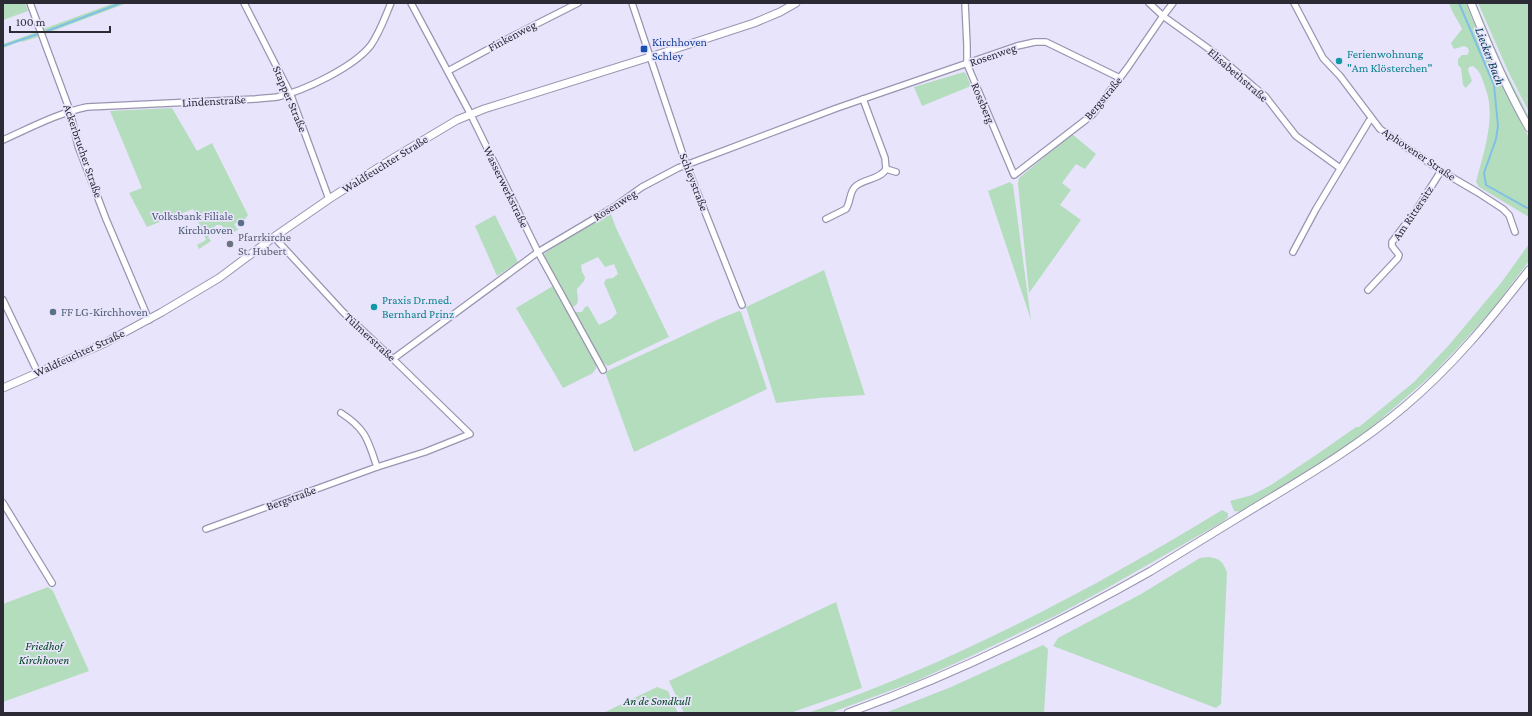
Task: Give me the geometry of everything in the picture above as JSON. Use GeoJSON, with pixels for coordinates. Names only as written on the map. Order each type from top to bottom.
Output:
{"type":"FeatureCollection","features":[{"type":"Feature","properties":{"kind":"main road","name":"Waldfeuchter Straße"},"geometry":{"type":"LineString","coordinates":[[3,388],[99,346],[149,320],[219,278],[329,199],[457,120],[470,114],[754,23],[780,12],[796,3]]}},
{"type":"Feature","properties":{"kind":"main road"},"geometry":{"type":"LineString","coordinates":[[1471,3],[1497,66],[1514,102],[1529,128]]}},
{"type":"Feature","properties":{"kind":"main road"},"geometry":{"type":"LineString","coordinates":[[848,713],[982,658],[1067,617],[1151,570],[1332,461],[1376,430],[1421,392],[1466,347],[1529,270]]}},
{"type":"Feature","properties":{"kind":"street","name":"Ackerbrucher Straße"},"geometry":{"type":"LineString","coordinates":[[30,3],[70,111],[78,146],[106,219],[149,320]]}},
{"type":"Feature","properties":{"kind":"street","name":"Stapper Straße"},"geometry":{"type":"LineString","coordinates":[[244,3],[290,93],[329,199]]}},
{"type":"Feature","properties":{"kind":"street","name":"Lindenstraße"},"geometry":{"type":"LineString","coordinates":[[3,140],[70,111],[94,106],[256,99],[290,93],[348,66],[370,45],[381,27],[391,3]]}},
{"type":"Feature","properties":{"kind":"street","name":"Wasserwerkstraße"},"geometry":{"type":"LineString","coordinates":[[411,3],[470,114],[538,252],[603,370]]}},
{"type":"Feature","properties":{"kind":"street","name":"Finkenweg"},"geometry":{"type":"LineString","coordinates":[[448,71],[578,3]]}},
{"type":"Feature","properties":{"kind":"street","name":"Schleystraße"},"geometry":{"type":"LineString","coordinates":[[632,3],[686,164],[742,305]]}},
{"type":"Feature","properties":{"kind":"street","name":"Rossberg"},"geometry":{"type":"LineString","coordinates":[[965,3],[968,45],[967,64],[1014,175]]}},
{"type":"Feature","properties":{"kind":"street","name":"Elisabethstraße"},"geometry":{"type":"LineString","coordinates":[[1148,3],[1163,16],[1216,54],[1260,91],[1294,133],[1305,144],[1340,168]]}},
{"type":"Feature","properties":{"kind":"street","name":"Bergstraße"},"geometry":{"type":"LineString","coordinates":[[1014,175],[1092,115],[1173,3]]}},
{"type":"Feature","properties":{"kind":"street","name":"Aphovener Straße"},"geometry":{"type":"LineString","coordinates":[[1294,3],[1323,58],[1340,76],[1380,129],[1441,171],[1503,209],[1509,215],[1516,232]]}},
{"type":"Feature","properties":{"kind":"street","name":"Rosenweg"},"geometry":{"type":"LineString","coordinates":[[393,359],[538,252],[614,207],[642,187],[686,164],[837,108],[1017,46],[1035,42],[1046,42],[1120,78]]}},
{"type":"Feature","properties":{"kind":"street"},"geometry":{"type":"LineString","coordinates":[[826,219],[846,209],[855,186],[882,174],[886,168],[885,158],[863,99]]}},
{"type":"Feature","properties":{"kind":"street"},"geometry":{"type":"LineString","coordinates":[[1293,252],[1340,168],[1349,156],[1369,121],[1372,119]]}},
{"type":"Feature","properties":{"kind":"street"},"geometry":{"type":"LineString","coordinates":[[886,168],[896,172]]}},
{"type":"Feature","properties":{"kind":"street","name":"Am Rittersitz"},"geometry":{"type":"LineString","coordinates":[[1368,290],[1398,258],[1399,255],[1392,246],[1392,242],[1417,209],[1441,171]]}},
{"type":"Feature","properties":{"kind":"street","name":"Tülmerstraße"},"geometry":{"type":"LineString","coordinates":[[274,238],[334,303],[470,434]]}},
{"type":"Feature","properties":{"kind":"street"},"geometry":{"type":"LineString","coordinates":[[3,300],[38,373]]}},
{"type":"Feature","properties":{"kind":"street"},"geometry":{"type":"LineString","coordinates":[[341,413],[352,420],[366,436],[377,467]]}},
{"type":"Feature","properties":{"kind":"street","name":"Bergstraße"},"geometry":{"type":"LineString","coordinates":[[206,528],[377,467],[425,452],[470,434]]}},
{"type":"Feature","properties":{"kind":"street"},"geometry":{"type":"LineString","coordinates":[[3,503],[52,583]]}},
{"type":"Feature","properties":{"kind":"green space"},"geometry":{"type":"Polygon","coordinates":[[[3,3],[25,3],[28,11],[3,20],[3,3]]]}},
{"type":"Feature","properties":{"kind":"green space"},"geometry":{"type":"Polygon","coordinates":[[[114,3],[127,3],[45,34],[43,29],[114,3]]]}},
{"type":"Feature","properties":{"kind":"green space"},"geometry":{"type":"Polygon","coordinates":[[[1449,3],[1466,3],[1489,59],[1529,138],[1529,217],[1479,187],[1476,182],[1489,127],[1489,104],[1481,76],[1473,66],[1469,67],[1468,70],[1472,81],[1466,88],[1463,85],[1461,68],[1458,65],[1458,59],[1462,55],[1467,55],[1469,52],[1468,48],[1464,46],[1454,49],[1451,43],[1462,29],[1449,3]]]}},
{"type":"Feature","properties":{"kind":"green space"},"geometry":{"type":"Polygon","coordinates":[[[1474,3],[1476,3],[1503,66],[1529,117],[1529,121],[1500,64],[1474,3]]]}},
{"type":"Feature","properties":{"kind":"green space"},"geometry":{"type":"Polygon","coordinates":[[[1478,3],[1529,3],[1529,112],[1508,71],[1478,3]]]}},
{"type":"Feature","properties":{"kind":"green space"},"geometry":{"type":"Polygon","coordinates":[[[37,32],[38,37],[22,42],[21,41],[3,48],[3,44],[37,32]]]}},
{"type":"Feature","properties":{"kind":"green space"},"geometry":{"type":"Polygon","coordinates":[[[964,72],[971,86],[922,106],[914,87],[964,72]]]}},
{"type":"Feature","properties":{"kind":"green space"},"geometry":{"type":"Polygon","coordinates":[[[172,108],[197,151],[212,143],[248,215],[245,219],[234,224],[238,230],[234,232],[230,228],[226,230],[221,225],[216,225],[213,232],[208,237],[211,241],[199,249],[197,245],[206,240],[193,209],[147,227],[129,193],[142,188],[110,111],[172,108]]]}},
{"type":"Feature","properties":{"kind":"green space"},"geometry":{"type":"Polygon","coordinates":[[[1072,134],[1096,154],[1085,169],[1076,164],[1062,183],[1071,190],[1060,205],[1081,220],[1029,293],[1018,184],[1019,178],[1072,134]]]}},
{"type":"Feature","properties":{"kind":"green space"},"geometry":{"type":"Polygon","coordinates":[[[1010,182],[1013,185],[1031,320],[988,191],[1010,182]]]}},
{"type":"Feature","properties":{"kind":"green space"},"geometry":{"type":"Polygon","coordinates":[[[610,211],[616,228],[669,337],[608,366],[602,362],[576,316],[576,312],[582,312],[585,307],[588,306],[599,325],[611,319],[617,313],[604,283],[606,279],[613,278],[618,274],[614,264],[605,267],[598,257],[581,265],[582,272],[585,277],[584,281],[577,289],[578,302],[573,307],[546,264],[544,254],[567,237],[610,211]]]}},
{"type":"Feature","properties":{"kind":"green space"},"geometry":{"type":"Polygon","coordinates":[[[495,215],[518,262],[497,276],[475,226],[495,215]]]}},
{"type":"Feature","properties":{"kind":"green space"},"geometry":{"type":"Polygon","coordinates":[[[1529,244],[1529,261],[1493,309],[1434,373],[1372,427],[1346,446],[1241,512],[1234,511],[1230,501],[1252,495],[1271,485],[1356,427],[1359,427],[1414,382],[1449,345],[1501,283],[1529,244]]]}},
{"type":"Feature","properties":{"kind":"green space"},"geometry":{"type":"Polygon","coordinates":[[[824,270],[865,395],[776,403],[746,307],[824,270]]]}},
{"type":"Feature","properties":{"kind":"green space"},"geometry":{"type":"Polygon","coordinates":[[[553,286],[596,365],[593,373],[563,388],[516,308],[553,286]]]}},
{"type":"Feature","properties":{"kind":"green space"},"geometry":{"type":"Polygon","coordinates":[[[739,311],[741,312],[767,389],[634,452],[605,372],[739,311]]]}},
{"type":"Feature","properties":{"kind":"green space"},"geometry":{"type":"Polygon","coordinates":[[[1222,510],[1228,513],[1228,517],[1224,521],[1055,616],[916,681],[830,713],[808,713],[915,671],[1020,623],[1173,540],[1222,510]]]}},
{"type":"Feature","properties":{"kind":"green space"},"geometry":{"type":"Polygon","coordinates":[[[1209,557],[1221,561],[1227,572],[1221,704],[1216,708],[1053,646],[1058,638],[1141,594],[1200,558],[1209,557]]]}},
{"type":"Feature","properties":{"kind":"green space","name":"Friedhof Kirchhoven"},"geometry":{"type":"Polygon","coordinates":[[[48,587],[53,591],[89,671],[3,702],[3,604],[48,587]]]}},
{"type":"Feature","properties":{"kind":"green space"},"geometry":{"type":"Polygon","coordinates":[[[836,602],[862,688],[790,713],[684,713],[669,681],[836,602]]]}},
{"type":"Feature","properties":{"kind":"green space"},"geometry":{"type":"Polygon","coordinates":[[[1043,645],[1048,649],[1044,713],[885,713],[951,687],[1043,645]]]}},
{"type":"Feature","properties":{"kind":"green space","name":"An de Sondkull"},"geometry":{"type":"Polygon","coordinates":[[[657,687],[668,691],[678,713],[603,713],[657,687]]]}},
{"type":"Feature","properties":{"kind":"waterway"},"geometry":{"type":"LineString","coordinates":[[47,31],[121,3]]}},
{"type":"Feature","properties":{"kind":"waterway","name":"Liecker Bach"},"geometry":{"type":"LineString","coordinates":[[1459,3],[1494,85],[1498,126],[1496,139],[1484,173],[1486,185],[1529,209]]}},
{"type":"Feature","properties":{"kind":"waterway"},"geometry":{"type":"LineString","coordinates":[[3,46],[38,34]]}},
{"type":"Feature","properties":{"kind":"place","name":"Kirchhoven Schley"},"geometry":{"type":"Point","coordinates":[644,49]}},
{"type":"Feature","properties":{"kind":"place","name":"Ferienwohnung \"Am Klösterchen\""},"geometry":{"type":"Point","coordinates":[1339,61]}},
{"type":"Feature","properties":{"kind":"place","name":"Volksbank Filiale Kirchhoven"},"geometry":{"type":"Point","coordinates":[241,223]}},
{"type":"Feature","properties":{"kind":"place","name":"Pfarrkirche St. Hubert"},"geometry":{"type":"Point","coordinates":[230,244]}},
{"type":"Feature","properties":{"kind":"place","name":"Praxis Dr.med. Bernhard Prinz"},"geometry":{"type":"Point","coordinates":[374,307]}},
{"type":"Feature","properties":{"kind":"place","name":"FF LG-Kirchhoven"},"geometry":{"type":"Point","coordinates":[53,312]}}]}
